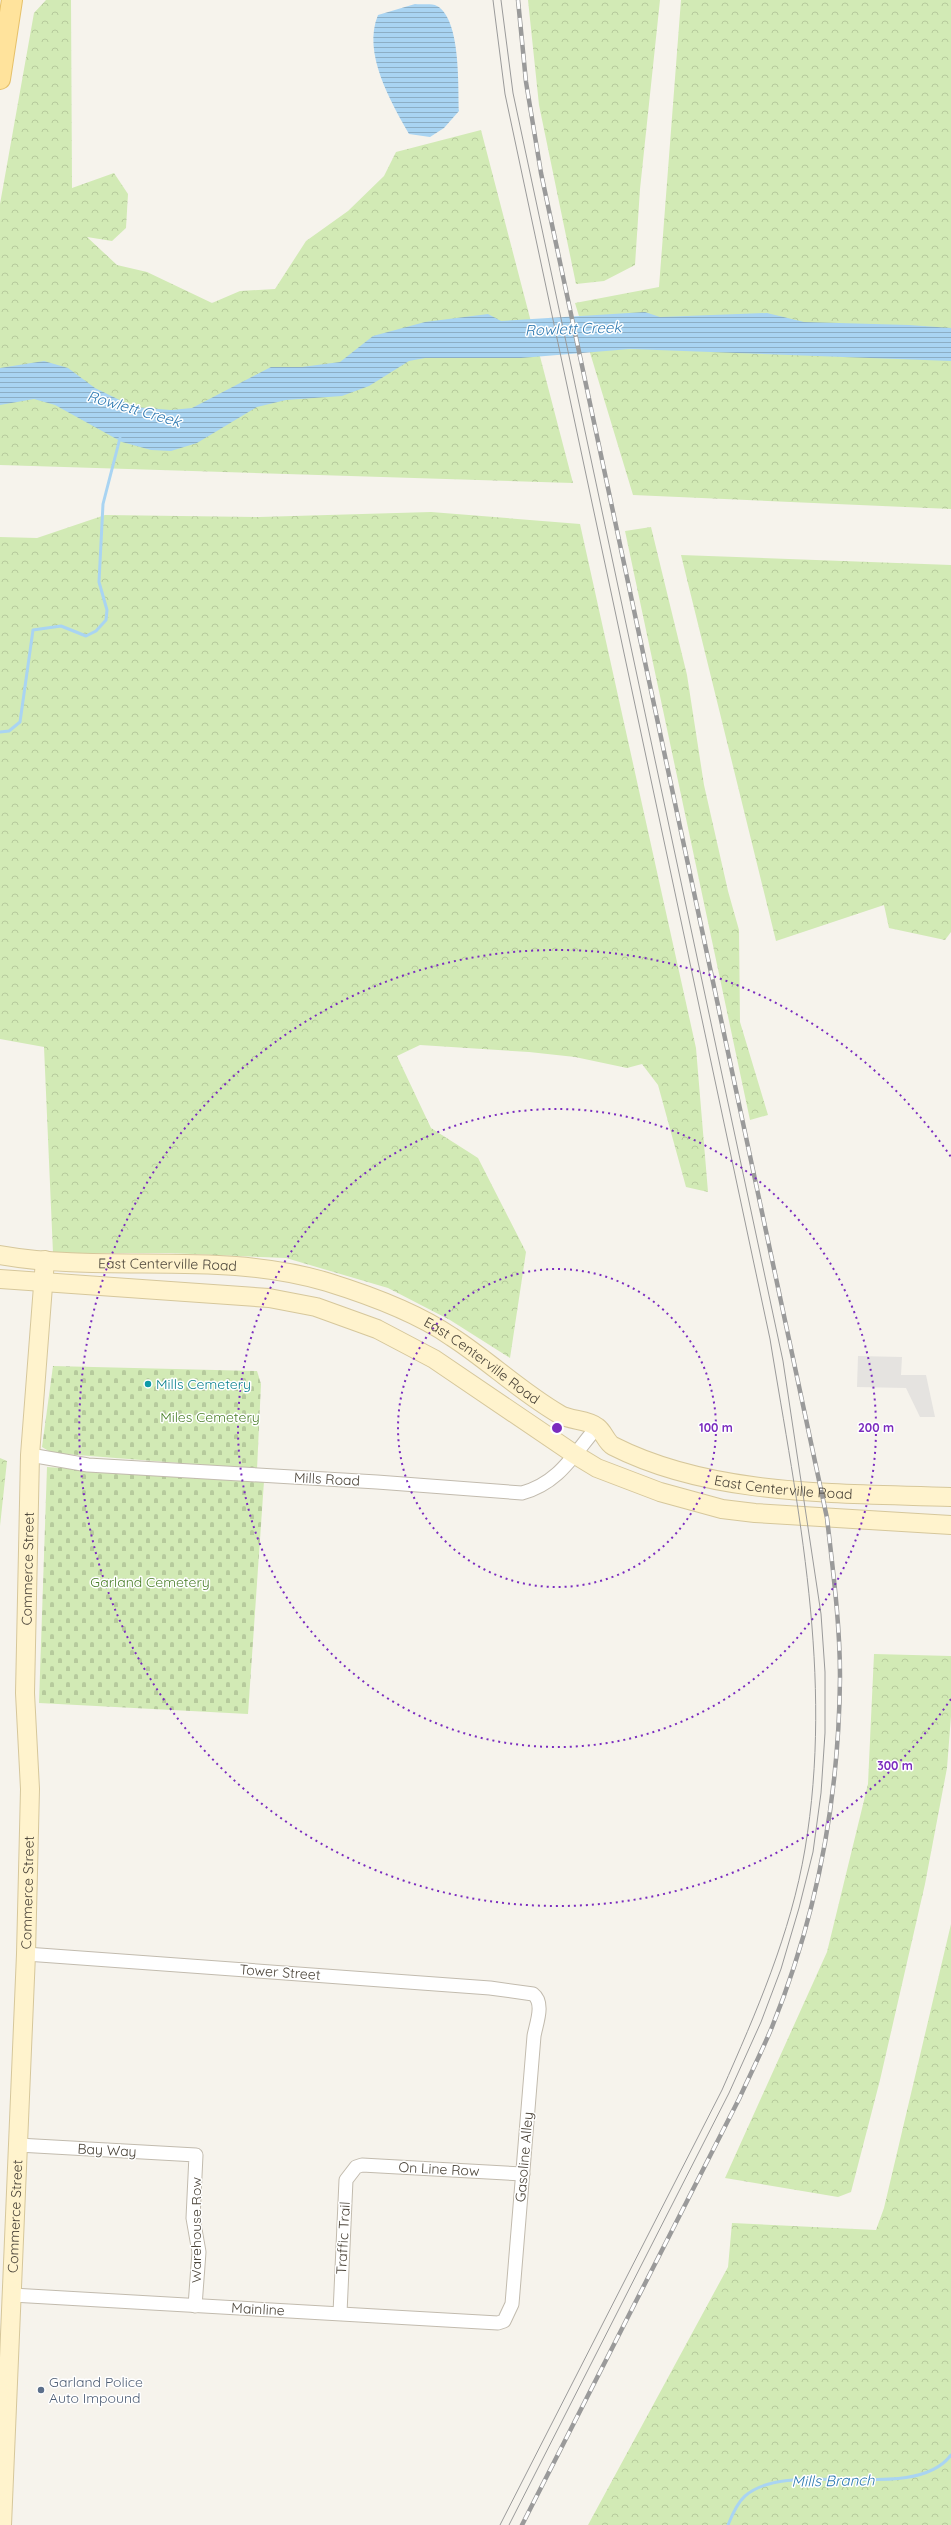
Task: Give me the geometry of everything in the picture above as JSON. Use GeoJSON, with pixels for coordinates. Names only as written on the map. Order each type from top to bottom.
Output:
{"type":"FeatureCollection","features":[{"type":"Feature","properties":{"kind":"main road"},"geometry":{"type":"LineString","coordinates":[[0,79],[12,0]]}},
{"type":"Feature","properties":{"kind":"main road","name":"East Centerville Road"},"geometry":{"type":"LineString","coordinates":[[0,1255],[45,1260],[188,1264],[273,1271],[326,1282],[390,1305],[451,1335],[560,1416],[596,1427],[611,1444],[669,1467],[727,1482],[795,1490],[951,1497]]}},
{"type":"Feature","properties":{"kind":"main road","name":"Commerce Street"},"geometry":{"type":"LineString","coordinates":[[2,2525],[26,1954],[30,1789],[25,1693],[30,1455],[45,1260]]}},
{"type":"Feature","properties":{"kind":"main road","name":"East Centerville Road"},"geometry":{"type":"LineString","coordinates":[[0,1279],[269,1298],[316,1307],[377,1329],[434,1359],[574,1454],[604,1470],[660,1492],[694,1502],[755,1513],[951,1524]]}},
{"type":"Feature","properties":{"kind":"main road"},"geometry":{"type":"LineString","coordinates":[[694,1474],[694,1502]]}},
{"type":"Feature","properties":{"kind":"street","name":"Mills Road"},"geometry":{"type":"LineString","coordinates":[[30,1455],[88,1465],[377,1482],[522,1493],[536,1489],[553,1479],[596,1427]]}},
{"type":"Feature","properties":{"kind":"street","name":"Tower Street"},"geometry":{"type":"LineString","coordinates":[[26,1954],[475,1986],[533,1994]]}},
{"type":"Feature","properties":{"kind":"street","name":"Gasoline Alley"},"geometry":{"type":"LineString","coordinates":[[504,2321],[512,2304],[534,2036],[540,2005],[537,1997],[533,1994]]}},
{"type":"Feature","properties":{"kind":"street","name":"Bay Way"},"geometry":{"type":"LineString","coordinates":[[18,2145],[196,2155]]}},
{"type":"Feature","properties":{"kind":"street","name":"Warehouse Row"},"geometry":{"type":"LineString","coordinates":[[195,2306],[199,2252],[193,2218],[196,2155]]}},
{"type":"Feature","properties":{"kind":"street","name":"On Line Row"},"geometry":{"type":"LineString","coordinates":[[356,2167],[362,2165],[522,2174]]}},
{"type":"Feature","properties":{"kind":"street","name":"Traffic Trail"},"geometry":{"type":"LineString","coordinates":[[340,2313],[346,2180],[356,2167]]}},
{"type":"Feature","properties":{"kind":"street","name":"Mainline"},"geometry":{"type":"LineString","coordinates":[[12,2295],[498,2323],[504,2321]]}},
{"type":"Feature","properties":{"kind":"green space"},"geometry":{"type":"Polygon","coordinates":[[[46,0],[71,0],[72,188],[114,173],[128,194],[126,228],[112,241],[87,237],[117,265],[147,272],[212,303],[240,291],[275,289],[306,241],[348,211],[384,176],[396,152],[481,130],[573,483],[0,465],[0,204],[34,13],[46,0]]]}},
{"type":"Feature","properties":{"kind":"green space"},"geometry":{"type":"Polygon","coordinates":[[[528,0],[660,0],[640,189],[635,265],[604,281],[576,284],[539,105],[528,0]]]}},
{"type":"Feature","properties":{"kind":"green space"},"geometry":{"type":"Polygon","coordinates":[[[681,0],[951,0],[951,509],[633,495],[575,303],[659,287],[681,0]]]}},
{"type":"Feature","properties":{"kind":"green space"},"geometry":{"type":"Polygon","coordinates":[[[431,512],[580,524],[696,1048],[708,1192],[686,1187],[658,1085],[642,1064],[627,1068],[575,1057],[529,1052],[420,1045],[397,1056],[431,1128],[478,1158],[526,1252],[510,1358],[450,1320],[388,1288],[286,1258],[169,1253],[53,1253],[44,1047],[0,1039],[0,537],[37,538],[105,515],[259,517],[431,512]]]}},
{"type":"Feature","properties":{"kind":"green space"},"geometry":{"type":"Polygon","coordinates":[[[651,527],[687,675],[704,785],[728,891],[739,930],[740,1022],[768,1115],[750,1120],[625,531],[651,527]]]}},
{"type":"Feature","properties":{"kind":"green space"},"geometry":{"type":"Polygon","coordinates":[[[681,555],[951,565],[951,932],[945,940],[889,928],[884,905],[776,941],[681,555]]]}},
{"type":"Feature","properties":{"kind":"green space","name":"Miles Cemetery"},"geometry":{"type":"Polygon","coordinates":[[[53,1366],[257,1371],[261,1384],[257,1469],[52,1453],[42,1447],[53,1366]]]}},
{"type":"Feature","properties":{"kind":"green space"},"geometry":{"type":"Polygon","coordinates":[[[0,1458],[7,1461],[0,1526],[0,1458]]]}},
{"type":"Feature","properties":{"kind":"green space","name":"Garland Cemetery"},"geometry":{"type":"Polygon","coordinates":[[[47,1467],[264,1481],[248,1714],[39,1703],[47,1467]]]}},
{"type":"Feature","properties":{"kind":"green space"},"geometry":{"type":"Polygon","coordinates":[[[874,1654],[951,1656],[951,1716],[947,1768],[925,1884],[880,2080],[851,2192],[838,2197],[725,2178],[827,1952],[868,1784],[874,1654]]]}},
{"type":"Feature","properties":{"kind":"green space"},"geometry":{"type":"Polygon","coordinates":[[[951,1924],[951,2525],[588,2525],[728,2267],[732,2223],[876,2230],[884,2208],[951,1924]]]}},
{"type":"Feature","properties":{"kind":"shaded area"},"geometry":{"type":"Polygon","coordinates":[[[858,1356],[902,1357],[901,1375],[926,1375],[935,1417],[920,1417],[906,1388],[857,1387],[858,1356]]]}},
{"type":"Feature","properties":{"kind":"water"},"geometry":{"type":"Polygon","coordinates":[[[415,4],[435,5],[445,13],[450,24],[457,54],[459,111],[444,128],[430,137],[409,134],[394,107],[381,77],[376,61],[374,45],[374,30],[378,15],[415,4]]]}},
{"type":"Feature","properties":{"kind":"water","name":"Rowlett Creek"},"geometry":{"type":"Polygon","coordinates":[[[645,312],[660,317],[767,313],[804,322],[909,325],[951,328],[951,361],[630,349],[521,358],[425,358],[409,361],[369,386],[342,396],[286,400],[257,407],[197,443],[171,451],[151,450],[122,442],[55,405],[34,399],[0,405],[0,368],[44,361],[68,368],[95,388],[134,407],[171,410],[192,408],[271,367],[302,367],[340,362],[373,336],[425,322],[488,314],[501,321],[645,312]]]}},
{"type":"Feature","properties":{"kind":"waterway"},"geometry":{"type":"LineString","coordinates":[[0,732],[9,731],[20,722],[33,630],[61,626],[86,636],[96,631],[106,620],[107,610],[99,582],[103,504],[120,438]]}},
{"type":"Feature","properties":{"kind":"waterway","name":"Mills Branch"},"geometry":{"type":"LineString","coordinates":[[728,2525],[735,2509],[742,2499],[765,2485],[791,2480],[881,2480],[909,2477],[933,2470],[951,2455]]}},
{"type":"Feature","properties":{"kind":"tram line"},"geometry":{"type":"LineString","coordinates":[[493,0],[505,94],[770,1339],[801,1530],[809,1593],[814,1657],[816,1720],[813,1784],[805,1849],[799,1880],[782,1942],[760,2002],[722,2090],[500,2525]]}},
{"type":"Feature","properties":{"kind":"tram line"},"geometry":{"type":"LineString","coordinates":[[501,0],[513,93],[783,1361],[821,1614],[825,1672],[825,1733],[821,1793],[813,1852],[799,1908],[781,1969],[761,2022],[729,2093],[509,2525]]}},
{"type":"Feature","properties":{"kind":"railway"},"geometry":{"type":"LineString","coordinates":[[518,0],[526,82],[541,173],[827,1518],[834,1577],[840,1657],[839,1722],[830,1811],[813,1899],[788,1985],[772,2027],[739,2099],[522,2525]]}},
{"type":"Feature","properties":{"kind":"place","name":"Mills Cemetery"},"geometry":{"type":"Point","coordinates":[148,1384]}},
{"type":"Feature","properties":{"kind":"place","name":"Garland Police Auto Impound"},"geometry":{"type":"Point","coordinates":[41,2390]}}]}
